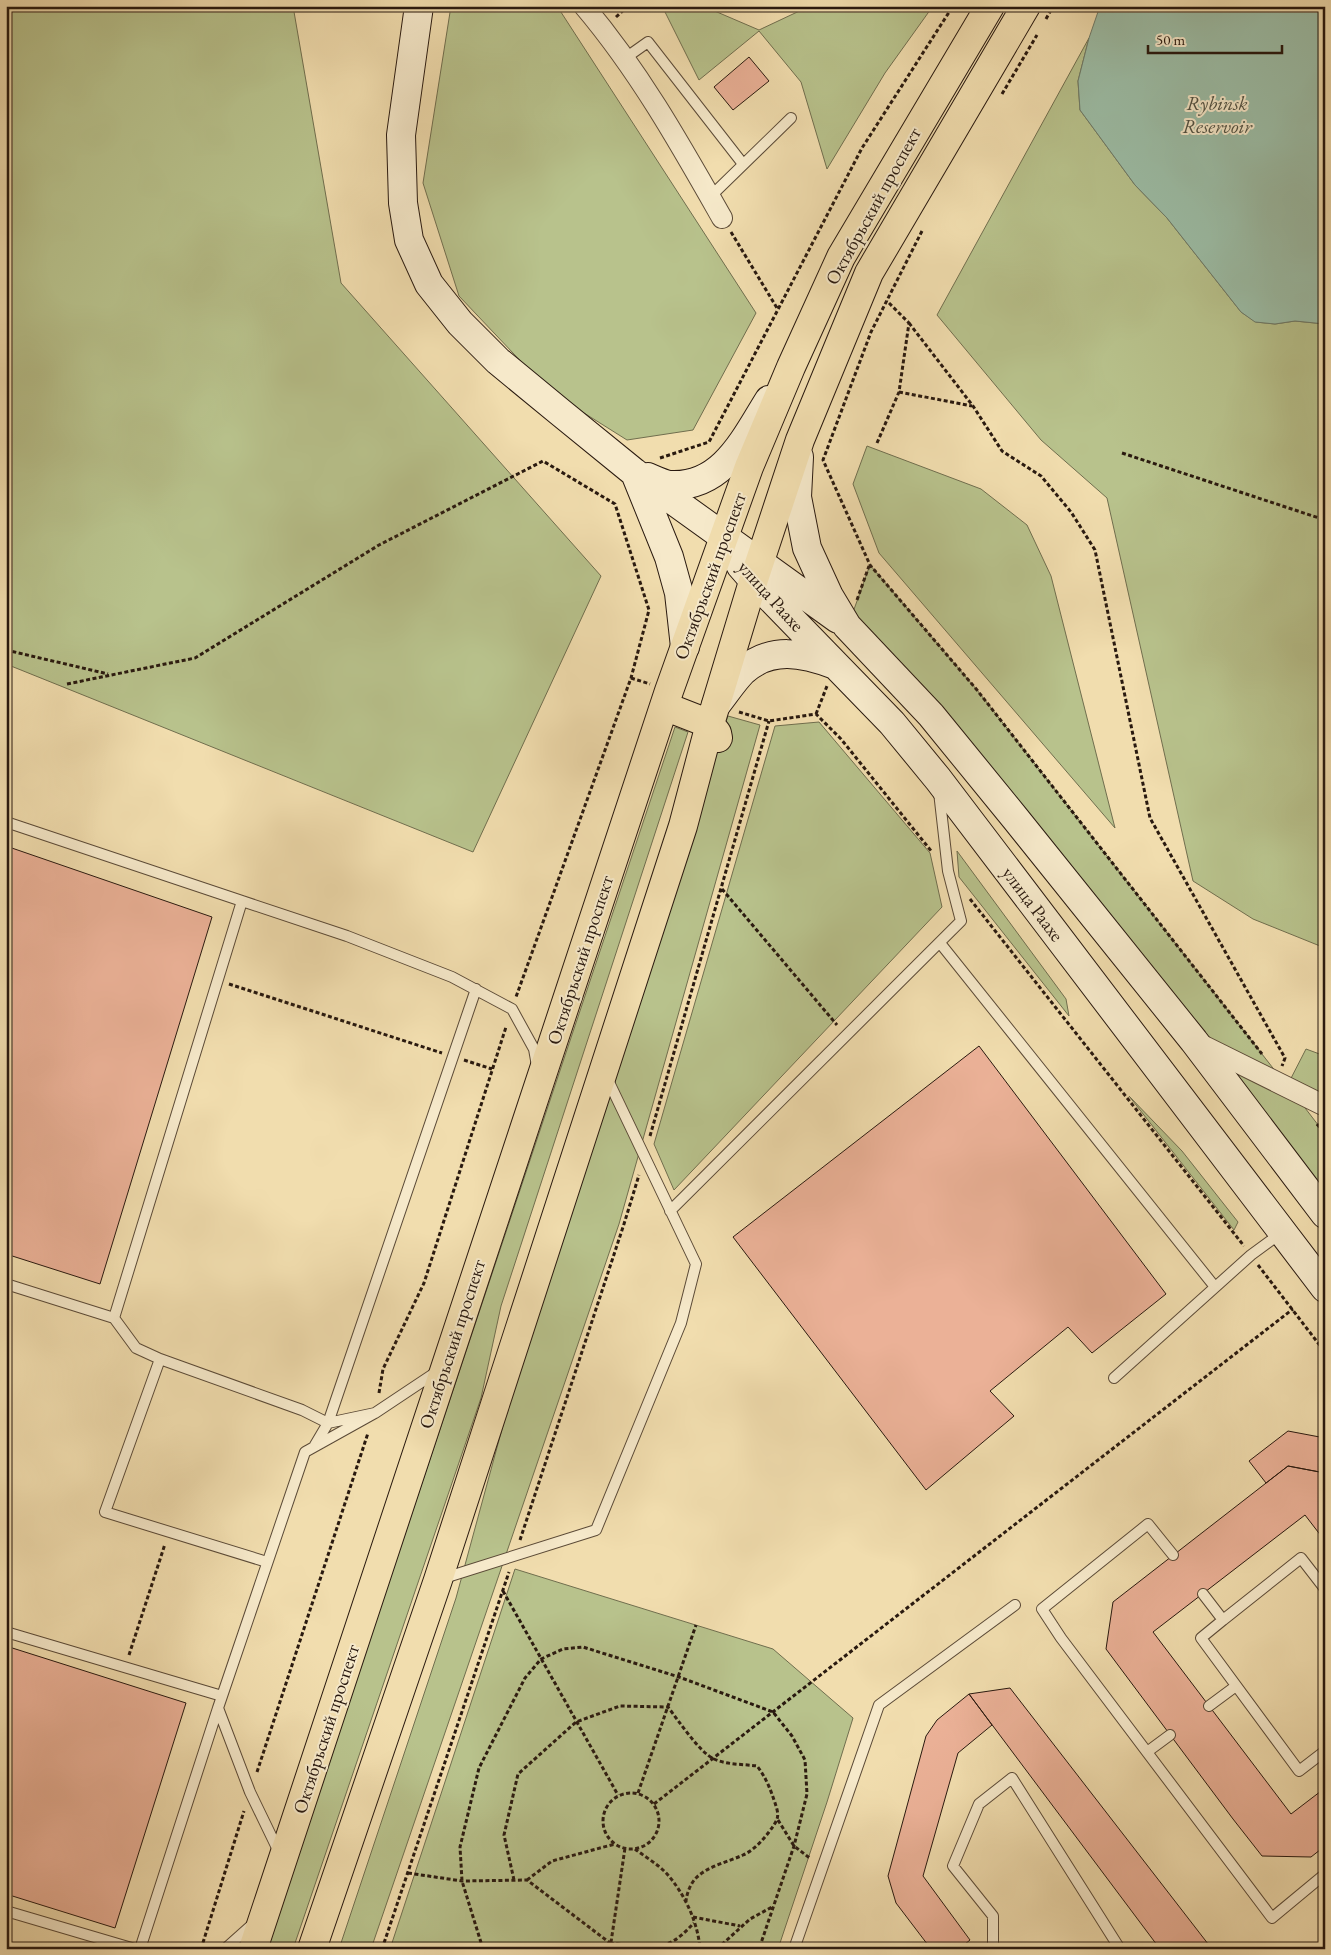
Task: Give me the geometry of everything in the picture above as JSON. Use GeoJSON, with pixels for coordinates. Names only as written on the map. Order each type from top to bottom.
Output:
{"type":"FeatureCollection","features":[{"type":"Feature","properties":{"kind":"main road"},"geometry":{"type":"LineString","coordinates":[[419,6],[401,135],[404,203],[409,240],[429,284],[460,323],[498,361],[668,485],[692,484],[712,474],[730,460],[791,368]]}},
{"type":"Feature","properties":{"kind":"main road","name":"Октябрьский проспект"},"geometry":{"type":"LineString","coordinates":[[253,1949],[444,1366],[664,706],[749,467],[841,257],[990,6]]}},
{"type":"Feature","properties":{"kind":"main road","name":"Октябрьский проспект"},"geometry":{"type":"LineString","coordinates":[[713,714],[800,440],[869,273],[1026,6]]}},
{"type":"Feature","properties":{"kind":"main road","name":"улица Раахе"},"geometry":{"type":"LineString","coordinates":[[800,440],[797,497],[807,548],[829,596],[848,626],[937,723],[1194,1041],[1325,1214]]}},
{"type":"Feature","properties":{"kind":"main road"},"geometry":{"type":"LineString","coordinates":[[644,466],[724,536]]}},
{"type":"Feature","properties":{"kind":"main road"},"geometry":{"type":"LineString","coordinates":[[644,466],[679,593],[685,647]]}},
{"type":"Feature","properties":{"kind":"main road","name":"улица Раахе"},"geometry":{"type":"LineString","coordinates":[[724,536],[741,566],[757,572],[835,665],[892,723],[938,778],[1325,1288]]}},
{"type":"Feature","properties":{"kind":"main road"},"geometry":{"type":"LineString","coordinates":[[757,572],[848,626]]}},
{"type":"Feature","properties":{"kind":"main road"},"geometry":{"type":"LineString","coordinates":[[312,1949],[438,1580],[656,907],[678,890],[720,745],[713,714],[744,671],[766,657],[788,653],[812,656],[835,665]]}},
{"type":"Feature","properties":{"kind":"main road"},"geometry":{"type":"LineString","coordinates":[[664,706],[713,714]]}},
{"type":"Feature","properties":{"kind":"street"},"geometry":{"type":"LineString","coordinates":[[584,6],[603,29],[667,121],[722,218]]}},
{"type":"Feature","properties":{"kind":"street"},"geometry":{"type":"LineString","coordinates":[[1194,1041],[1288,1086],[1319,1113]]}},
{"type":"Feature","properties":{"kind":"lane"},"geometry":{"type":"LineString","coordinates":[[624,59],[648,42],[743,164]]}},
{"type":"Feature","properties":{"kind":"lane"},"geometry":{"type":"LineString","coordinates":[[710,197],[791,118]]}},
{"type":"Feature","properties":{"kind":"lane"},"geometry":{"type":"LineString","coordinates":[[670,1211],[961,921],[948,871],[938,778]]}},
{"type":"Feature","properties":{"kind":"lane"},"geometry":{"type":"LineString","coordinates":[[6,822],[347,936],[452,977],[512,1009],[534,1049],[539,1082]]}},
{"type":"Feature","properties":{"kind":"lane"},"geometry":{"type":"LineString","coordinates":[[114,1318],[242,902]]}},
{"type":"Feature","properties":{"kind":"lane"},"geometry":{"type":"LineString","coordinates":[[940,943],[1215,1287]]}},
{"type":"Feature","properties":{"kind":"lane"},"geometry":{"type":"LineString","coordinates":[[314,1447],[328,1423],[476,989]]}},
{"type":"Feature","properties":{"kind":"lane"},"geometry":{"type":"LineString","coordinates":[[438,1580],[596,1530],[681,1323],[696,1264],[603,1070]]}},
{"type":"Feature","properties":{"kind":"lane"},"geometry":{"type":"LineString","coordinates":[[1114,1378],[1251,1255],[1282,1232]]}},
{"type":"Feature","properties":{"kind":"lane"},"geometry":{"type":"LineString","coordinates":[[6,1284],[114,1318],[136,1348],[160,1359],[302,1410],[328,1423],[375,1413]]}},
{"type":"Feature","properties":{"kind":"lane"},"geometry":{"type":"LineString","coordinates":[[160,1359],[105,1512],[267,1562]]}},
{"type":"Feature","properties":{"kind":"lane"},"geometry":{"type":"LineString","coordinates":[[140,1949],[218,1708],[305,1452],[375,1413],[444,1366]]}},
{"type":"Feature","properties":{"kind":"lane"},"geometry":{"type":"LineString","coordinates":[[1173,1555],[1148,1524],[1042,1609],[1061,1638],[1272,1918],[1325,1874]]}},
{"type":"Feature","properties":{"kind":"lane"},"geometry":{"type":"LineString","coordinates":[[1325,1589],[1301,1558],[1201,1638],[1298,1772],[1325,1751]]}},
{"type":"Feature","properties":{"kind":"lane"},"geometry":{"type":"LineString","coordinates":[[1203,1594],[1223,1620]]}},
{"type":"Feature","properties":{"kind":"lane"},"geometry":{"type":"LineString","coordinates":[[794,1949],[879,1706],[1015,1605]]}},
{"type":"Feature","properties":{"kind":"lane"},"geometry":{"type":"LineString","coordinates":[[6,1632],[222,1696]]}},
{"type":"Feature","properties":{"kind":"lane"},"geometry":{"type":"LineString","coordinates":[[1209,1706],[1236,1686]]}},
{"type":"Feature","properties":{"kind":"lane"},"geometry":{"type":"LineString","coordinates":[[218,1708],[250,1792],[283,1860]]}},
{"type":"Feature","properties":{"kind":"lane"},"geometry":{"type":"LineString","coordinates":[[1147,1752],[1170,1735]]}},
{"type":"Feature","properties":{"kind":"lane"},"geometry":{"type":"LineString","coordinates":[[993,1949],[993,1916],[954,1866],[979,1804],[1012,1778],[1120,1949]]}},
{"type":"Feature","properties":{"kind":"lane"},"geometry":{"type":"LineString","coordinates":[[6,1911],[135,1949]]}},
{"type":"Feature","properties":{"kind":"lane"},"geometry":{"type":"LineString","coordinates":[[225,1949],[265,1914]]}},
{"type":"Feature","properties":{"kind":"path"},"geometry":{"type":"LineString","coordinates":[[644,466],[709,442],[777,308],[862,148],[953,6]]}},
{"type":"Feature","properties":{"kind":"path"},"geometry":{"type":"LineString","coordinates":[[722,218],[777,308]]}},
{"type":"Feature","properties":{"kind":"path"},"geometry":{"type":"LineString","coordinates":[[926,223],[871,332],[823,460],[870,565],[977,690],[1268,1060]]}},
{"type":"Feature","properties":{"kind":"path"},"geometry":{"type":"LineString","coordinates":[[887,301],[909,323],[973,406],[1002,451],[1041,476],[1071,512],[1095,550],[1150,818],[1285,1058],[1280,1076],[1288,1086]]}},
{"type":"Feature","properties":{"kind":"path"},"geometry":{"type":"LineString","coordinates":[[877,443],[899,392],[909,323]]}},
{"type":"Feature","properties":{"kind":"path"},"geometry":{"type":"LineString","coordinates":[[899,392],[973,406]]}},
{"type":"Feature","properties":{"kind":"path"},"geometry":{"type":"LineString","coordinates":[[1122,453],[1325,520]]}},
{"type":"Feature","properties":{"kind":"path"},"geometry":{"type":"LineString","coordinates":[[67,684],[195,658],[379,545],[543,461],[615,504],[649,610],[631,678],[512,1009],[424,1283],[383,1369],[375,1413],[250,1792],[201,1949]]}},
{"type":"Feature","properties":{"kind":"path"},"geometry":{"type":"LineString","coordinates":[[848,626],[870,565]]}},
{"type":"Feature","properties":{"kind":"path"},"geometry":{"type":"LineString","coordinates":[[6,650],[110,675]]}},
{"type":"Feature","properties":{"kind":"path"},"geometry":{"type":"LineString","coordinates":[[382,1949],[624,1224],[722,889],[769,720],[816,714],[841,739],[948,871],[1251,1255],[1325,1352]]}},
{"type":"Feature","properties":{"kind":"path"},"geometry":{"type":"LineString","coordinates":[[722,889],[846,1035]]}},
{"type":"Feature","properties":{"kind":"path"},"geometry":{"type":"LineString","coordinates":[[218,980],[492,1069]]}},
{"type":"Feature","properties":{"kind":"path"},"geometry":{"type":"LineString","coordinates":[[1319,1113],[1325,1134]]}},
{"type":"Feature","properties":{"kind":"path"},"geometry":{"type":"LineString","coordinates":[[654,1804],[1293,1309]]}},
{"type":"Feature","properties":{"kind":"path"},"geometry":{"type":"LineString","coordinates":[[125,1668],[170,1532]]}},
{"type":"Feature","properties":{"kind":"path"},"geometry":{"type":"LineString","coordinates":[[503,1591],[618,1796]]}},
{"type":"Feature","properties":{"kind":"path"},"geometry":{"type":"LineString","coordinates":[[638,1793],[696,1625]]}},
{"type":"Feature","properties":{"kind":"path"},"geometry":{"type":"LineString","coordinates":[[483,1949],[462,1881],[460,1847],[479,1768],[525,1678],[541,1660],[563,1649],[583,1647],[679,1678],[772,1712],[792,1736],[805,1760],[807,1794],[794,1846],[759,1949]]}},
{"type":"Feature","properties":{"kind":"path"},"geometry":{"type":"LineString","coordinates":[[514,1880],[504,1835],[518,1774],[576,1722],[620,1706],[668,1707]]}},
{"type":"Feature","properties":{"kind":"path"},"geometry":{"type":"LineString","coordinates":[[668,1707],[693,1739],[712,1758],[725,1762],[756,1766],[763,1773],[778,1812],[778,1820],[794,1846],[823,1868]]}},
{"type":"Feature","properties":{"kind":"path"},"geometry":{"type":"LineString","coordinates":[[638,1793],[647,1797],[654,1804],[660,1822],[652,1840],[644,1846],[625,1848],[616,1844],[604,1829],[603,1819],[605,1810],[610,1802],[618,1796],[638,1793]]}},
{"type":"Feature","properties":{"kind":"path"},"geometry":{"type":"LineString","coordinates":[[686,1901],[688,1891],[695,1879],[722,1863],[745,1854],[761,1842],[778,1820]]}},
{"type":"Feature","properties":{"kind":"path"},"geometry":{"type":"LineString","coordinates":[[527,1880],[552,1861],[616,1844]]}},
{"type":"Feature","properties":{"kind":"path"},"geometry":{"type":"LineString","coordinates":[[610,1949],[625,1848]]}},
{"type":"Feature","properties":{"kind":"path"},"geometry":{"type":"LineString","coordinates":[[635,1848],[666,1873],[686,1901],[694,1923],[700,1949]]}},
{"type":"Feature","properties":{"kind":"path"},"geometry":{"type":"LineString","coordinates":[[408,1873],[462,1881],[527,1880],[610,1943],[615,1949]]}},
{"type":"Feature","properties":{"kind":"path"},"geometry":{"type":"LineString","coordinates":[[717,1949],[741,1926],[772,1907]]}},
{"type":"Feature","properties":{"kind":"path"},"geometry":{"type":"LineString","coordinates":[[692,1917],[741,1926]]}},
{"type":"Feature","properties":{"kind":"path"},"geometry":{"type":"LineString","coordinates":[[610,1943],[632,1946],[666,1944],[682,1935],[694,1923]]}},
{"type":"Feature","properties":{"kind":"shaded area"},"geometry":{"type":"Polygon","coordinates":[[[6,6],[293,6],[341,283],[601,576],[473,852],[6,664],[6,6]]]}},
{"type":"Feature","properties":{"kind":"shaded area"},"geometry":{"type":"Polygon","coordinates":[[[451,6],[557,6],[756,313],[693,430],[627,440],[549,391],[459,296],[423,183],[451,6]]]}},
{"type":"Feature","properties":{"kind":"shaded area"},"geometry":{"type":"Polygon","coordinates":[[[662,6],[703,6],[759,30],[810,6],[933,6],[885,73],[827,169],[801,82],[759,31],[699,80],[662,6]]]}},
{"type":"Feature","properties":{"kind":"shaded area"},"geometry":{"type":"Polygon","coordinates":[[[1089,38],[1078,81],[1080,110],[1135,185],[1167,218],[1241,312],[1256,322],[1275,324],[1295,321],[1325,324],[1325,948],[1253,919],[1193,881],[1107,498],[1041,440],[937,315],[1089,38]]]}},
{"type":"Feature","properties":{"kind":"shaded area"},"geometry":{"type":"Polygon","coordinates":[[[867,446],[981,489],[1027,525],[1051,576],[1115,828],[879,553],[853,484],[867,446]]]}},
{"type":"Feature","properties":{"kind":"shaded area"},"geometry":{"type":"Polygon","coordinates":[[[870,565],[977,690],[1287,1086],[1306,1049],[1325,1056],[1325,1106],[1289,1087],[1325,1134],[1325,1214],[848,626],[870,565]]]}},
{"type":"Feature","properties":{"kind":"shaded area"},"geometry":{"type":"Polygon","coordinates":[[[728,716],[760,725],[619,1224],[371,1949],[339,1949],[456,1598],[550,1253],[728,716]]]}},
{"type":"Feature","properties":{"kind":"shaded area"},"geometry":{"type":"Polygon","coordinates":[[[819,722],[930,853],[942,907],[674,1190],[654,1144],[775,726],[819,722]]]}},
{"type":"Feature","properties":{"kind":"shaded area"},"geometry":{"type":"Polygon","coordinates":[[[675,727],[688,732],[501,1306],[481,1398],[293,1949],[266,1949],[675,727]]]}},
{"type":"Feature","properties":{"kind":"shaded area"},"geometry":{"type":"Polygon","coordinates":[[[957,851],[1066,999],[1069,1016],[959,877],[957,851]]]}},
{"type":"Feature","properties":{"kind":"shaded area"},"geometry":{"type":"Polygon","coordinates":[[[1129,1096],[1182,1151],[1238,1222],[1234,1230],[1129,1096]]]}},
{"type":"Feature","properties":{"kind":"shaded area"},"geometry":{"type":"Polygon","coordinates":[[[515,1569],[773,1649],[853,1718],[778,1949],[390,1949],[515,1569]]]}},
{"type":"Feature","properties":{"kind":"water","name":"Rybinsk Reservoir"},"geometry":{"type":"Polygon","coordinates":[[[1100,6],[1325,6],[1325,324],[1295,321],[1275,324],[1255,322],[1241,312],[1167,218],[1135,185],[1080,110],[1078,81],[1089,38],[1100,6]]]}},
{"type":"Feature","properties":{"kind":"building"},"geometry":{"type":"Polygon","coordinates":[[[749,57],[769,81],[733,110],[714,87],[749,57]]]}},
{"type":"Feature","properties":{"kind":"building"},"geometry":{"type":"Polygon","coordinates":[[[6,846],[212,917],[100,1284],[6,1254],[6,846]]]}},
{"type":"Feature","properties":{"kind":"building"},"geometry":{"type":"Polygon","coordinates":[[[979,1046],[1166,1294],[1092,1353],[1068,1327],[990,1391],[1014,1416],[926,1490],[733,1237],[979,1046]]]}},
{"type":"Feature","properties":{"kind":"building"},"geometry":{"type":"Polygon","coordinates":[[[1288,1431],[1325,1438],[1325,1473],[1288,1466],[1266,1483],[1249,1461],[1288,1431]]]}},
{"type":"Feature","properties":{"kind":"building"},"geometry":{"type":"Polygon","coordinates":[[[1288,1466],[1325,1473],[1325,1541],[1305,1515],[1153,1632],[1291,1814],[1325,1788],[1325,1846],[1311,1857],[1262,1856],[1106,1649],[1113,1602],[1288,1466]]]}},
{"type":"Feature","properties":{"kind":"building"},"geometry":{"type":"Polygon","coordinates":[[[6,1646],[186,1703],[115,1928],[6,1894],[6,1646]]]}},
{"type":"Feature","properties":{"kind":"building"},"geometry":{"type":"Polygon","coordinates":[[[1010,1688],[1212,1949],[1160,1949],[969,1694],[1010,1688]]]}},
{"type":"Feature","properties":{"kind":"building"},"geometry":{"type":"Polygon","coordinates":[[[969,1694],[992,1725],[958,1753],[923,1876],[970,1940],[959,1949],[931,1949],[896,1903],[888,1876],[926,1736],[937,1720],[969,1694]]]}}]}
